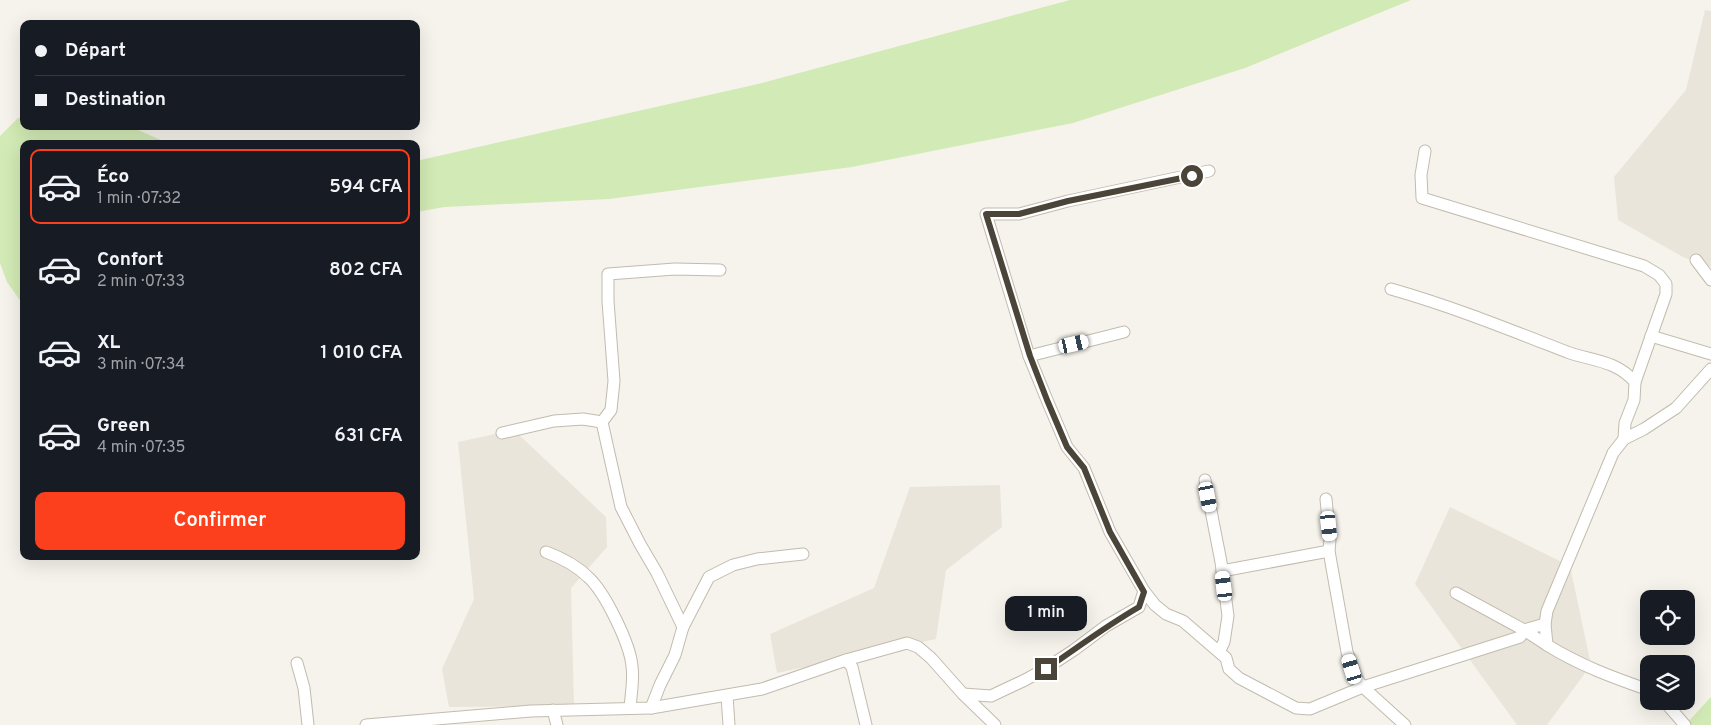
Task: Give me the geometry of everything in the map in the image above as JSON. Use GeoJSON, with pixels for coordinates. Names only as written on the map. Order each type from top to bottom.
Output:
{"type":"FeatureCollection","features":[{"type":"Feature","properties":{"kind":"street"},"geometry":{"type":"LineString","coordinates":[[1425,151],[1420,175],[1422,198],[1644,266],[1659,275],[1666,284],[1666,294],[1635,382],[1634,400],[1625,423],[1624,439]]}},
{"type":"Feature","properties":{"kind":"street"},"geometry":{"type":"LineString","coordinates":[[1209,171],[1068,201],[1019,214],[986,214],[1030,356],[1067,447],[1084,468],[1110,532],[1144,592],[1166,614],[1183,621],[1226,658],[1229,669],[1239,678],[1296,708],[1310,709],[1363,687],[1520,637],[1524,630],[1545,624]]}},
{"type":"Feature","properties":{"kind":"street"},"geometry":{"type":"LineString","coordinates":[[1696,260],[1711,280]]}},
{"type":"Feature","properties":{"kind":"street"},"geometry":{"type":"LineString","coordinates":[[682,627],[658,573],[640,544],[621,506],[602,422],[611,410],[614,381],[608,301],[608,274],[675,269],[720,270]]}},
{"type":"Feature","properties":{"kind":"street"},"geometry":{"type":"LineString","coordinates":[[1390,289],[1439,303],[1570,353],[1604,362],[1626,372],[1635,382]]}},
{"type":"Feature","properties":{"kind":"street"},"geometry":{"type":"LineString","coordinates":[[1030,356],[1124,332]]}},
{"type":"Feature","properties":{"kind":"street"},"geometry":{"type":"LineString","coordinates":[[1651,336],[1711,354]]}},
{"type":"Feature","properties":{"kind":"street"},"geometry":{"type":"LineString","coordinates":[[1547,645],[1545,624],[1548,610],[1613,453],[1624,439],[1644,429],[1676,408],[1711,370]]}},
{"type":"Feature","properties":{"kind":"street"},"geometry":{"type":"LineString","coordinates":[[502,433],[554,420],[583,419],[602,422]]}},
{"type":"Feature","properties":{"kind":"street"},"geometry":{"type":"LineString","coordinates":[[1205,480],[1228,616],[1224,642],[1219,652]]}},
{"type":"Feature","properties":{"kind":"street"},"geometry":{"type":"LineString","coordinates":[[1326,499],[1330,540],[1329,551],[1347,652],[1357,679],[1363,687],[1405,725]]}},
{"type":"Feature","properties":{"kind":"street"},"geometry":{"type":"LineString","coordinates":[[1222,572],[1329,551]]}},
{"type":"Feature","properties":{"kind":"street"},"geometry":{"type":"LineString","coordinates":[[546,552],[566,559],[590,578],[609,606],[627,643],[632,665],[633,684],[630,708]]}},
{"type":"Feature","properties":{"kind":"street"},"geometry":{"type":"LineString","coordinates":[[650,708],[675,655],[682,627],[709,577],[733,565],[757,559],[803,554]]}},
{"type":"Feature","properties":{"kind":"street"},"geometry":{"type":"LineString","coordinates":[[1139,607],[1144,592]]}},
{"type":"Feature","properties":{"kind":"street"},"geometry":{"type":"LineString","coordinates":[[1456,593],[1524,630],[1565,656],[1640,687]]}},
{"type":"Feature","properties":{"kind":"street"},"geometry":{"type":"LineString","coordinates":[[963,694],[992,696],[1046,669],[1106,626],[1139,607],[1155,605]]}},
{"type":"Feature","properties":{"kind":"street"},"geometry":{"type":"LineString","coordinates":[[366,725],[454,722],[553,710],[650,708],[762,689],[846,660],[907,643],[918,647],[932,658],[963,694],[995,725]]}},
{"type":"Feature","properties":{"kind":"street"},"geometry":{"type":"LineString","coordinates":[[846,660],[852,667],[866,725]]}},
{"type":"Feature","properties":{"kind":"street"},"geometry":{"type":"LineString","coordinates":[[297,663],[304,688],[308,725]]}},
{"type":"Feature","properties":{"kind":"street"},"geometry":{"type":"LineString","coordinates":[[727,696],[729,725]]}},
{"type":"Feature","properties":{"kind":"street"},"geometry":{"type":"LineString","coordinates":[[986,716],[992,696]]}},
{"type":"Feature","properties":{"kind":"street"},"geometry":{"type":"LineString","coordinates":[[553,710],[557,725]]}},
{"type":"Feature","properties":{"kind":"street"},"geometry":{"type":"LineString","coordinates":[[1671,710],[1681,723]]}},
{"type":"Feature","properties":{"kind":"shaded area"},"geometry":{"type":"Polygon","coordinates":[[[1705,10],[1711,11],[1711,267],[1683,257],[1618,220],[1614,177],[1686,90],[1705,10]]]}},
{"type":"Feature","properties":{"kind":"shaded area"},"geometry":{"type":"Polygon","coordinates":[[[514,430],[606,517],[607,547],[571,588],[574,706],[449,707],[442,669],[474,599],[458,442],[514,430]]]}},
{"type":"Feature","properties":{"kind":"shaded area"},"geometry":{"type":"Polygon","coordinates":[[[1000,485],[1002,527],[946,570],[936,639],[777,673],[770,634],[874,588],[910,487],[1000,485]]]}},
{"type":"Feature","properties":{"kind":"shaded area"},"geometry":{"type":"Polygon","coordinates":[[[1450,507],[1570,566],[1591,665],[1547,725],[1517,725],[1415,584],[1450,507]]]}},
{"type":"Feature","properties":{"kind":"green space"},"geometry":{"type":"Polygon","coordinates":[[[1070,0],[1411,0],[1245,68],[1073,123],[852,167],[609,199],[445,207],[420,211],[420,160],[758,84],[1070,0]]]}},
{"type":"Feature","properties":{"kind":"green space"},"geometry":{"type":"Polygon","coordinates":[[[20,118],[20,130],[138,130],[161,140],[20,140],[20,300],[7,282],[0,263],[0,136],[20,118]]]}},
{"type":"Feature","properties":{"kind":"green space"},"geometry":{"type":"Polygon","coordinates":[[[1711,697],[1711,725],[1685,725],[1711,697]]]}},
{"type":"Feature","properties":{"kind":"route"},"geometry":{"type":"LineString","coordinates":[[1046,669],[1106,626],[1139,607],[1144,592],[1110,532],[1084,468],[1067,447],[1047,400],[1030,356],[986,214],[1019,214],[1068,201],[1192,176]]}}]}
